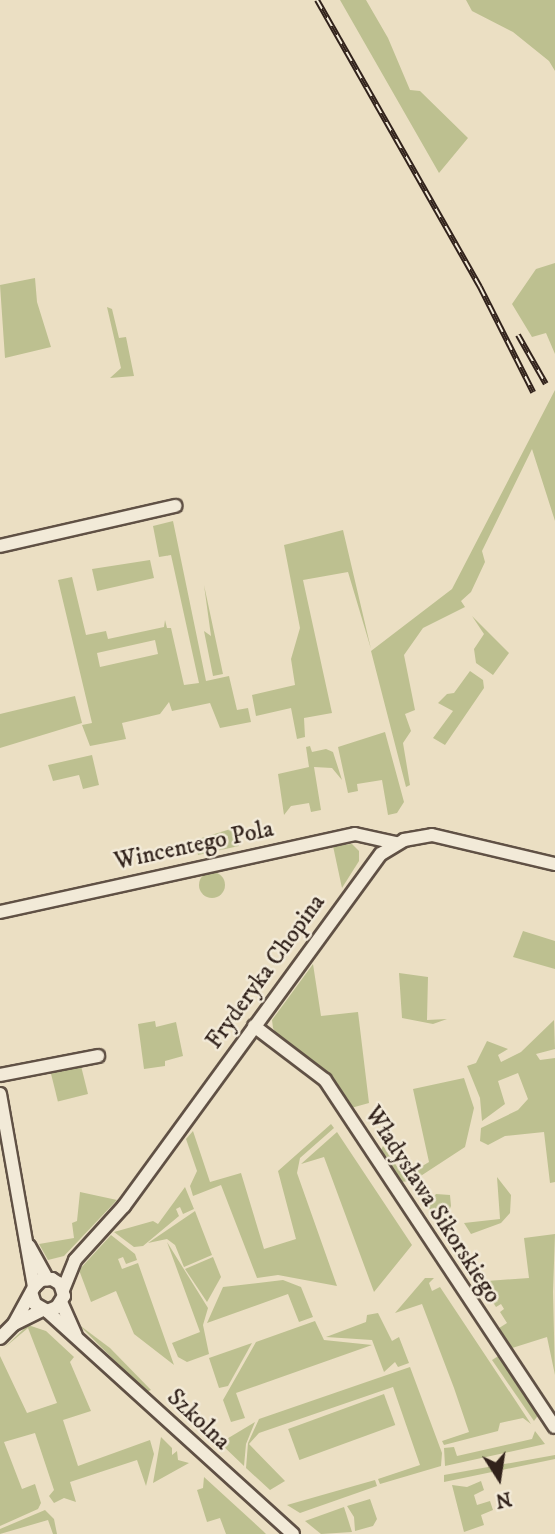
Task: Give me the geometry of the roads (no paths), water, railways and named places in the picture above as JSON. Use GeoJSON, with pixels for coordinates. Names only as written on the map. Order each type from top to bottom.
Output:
{"type":"FeatureCollection","features":[{"type":"Feature","properties":{"kind":"street"},"geometry":{"type":"LineString","coordinates":[[0,546],[175,506]]}},
{"type":"Feature","properties":{"kind":"street","name":"Wincentego Pola"},"geometry":{"type":"LineString","coordinates":[[0,912],[355,834],[396,843]]}},
{"type":"Feature","properties":{"kind":"street"},"geometry":{"type":"LineString","coordinates":[[396,843],[438,835],[555,864]]}},
{"type":"Feature","properties":{"kind":"street","name":"Fryderyka Chopina"},"geometry":{"type":"LineString","coordinates":[[75,1260],[122,1209],[360,878],[396,843]]}},
{"type":"Feature","properties":{"kind":"street","name":"Władysława Sikorskiego"},"geometry":{"type":"LineString","coordinates":[[254,1026],[325,1080],[555,1427]]}},
{"type":"Feature","properties":{"kind":"street"},"geometry":{"type":"LineString","coordinates":[[0,1075],[98,1056]]}},
{"type":"Feature","properties":{"kind":"street"},"geometry":{"type":"LineString","coordinates":[[0,1094],[29,1245],[33,1291]]}},
{"type":"Feature","properties":{"kind":"street"},"geometry":{"type":"LineString","coordinates":[[29,1245],[48,1279],[62,1296],[76,1335]]}},
{"type":"Feature","properties":{"kind":"street"},"geometry":{"type":"LineString","coordinates":[[0,1338],[14,1324],[33,1291],[75,1260]]}},
{"type":"Feature","properties":{"kind":"street"},"geometry":{"type":"LineString","coordinates":[[14,1324],[45,1310],[62,1296],[75,1260]]}},
{"type":"Feature","properties":{"kind":"street","name":"Szkolna"},"geometry":{"type":"LineString","coordinates":[[33,1291],[45,1310],[76,1335],[293,1534]]}},
{"type":"Feature","properties":{"kind":"railway"},"geometry":{"type":"LineString","coordinates":[[317,0],[480,287],[533,392]]}},
{"type":"Feature","properties":{"kind":"railway"},"geometry":{"type":"LineString","coordinates":[[518,335],[546,384]]}}]}
